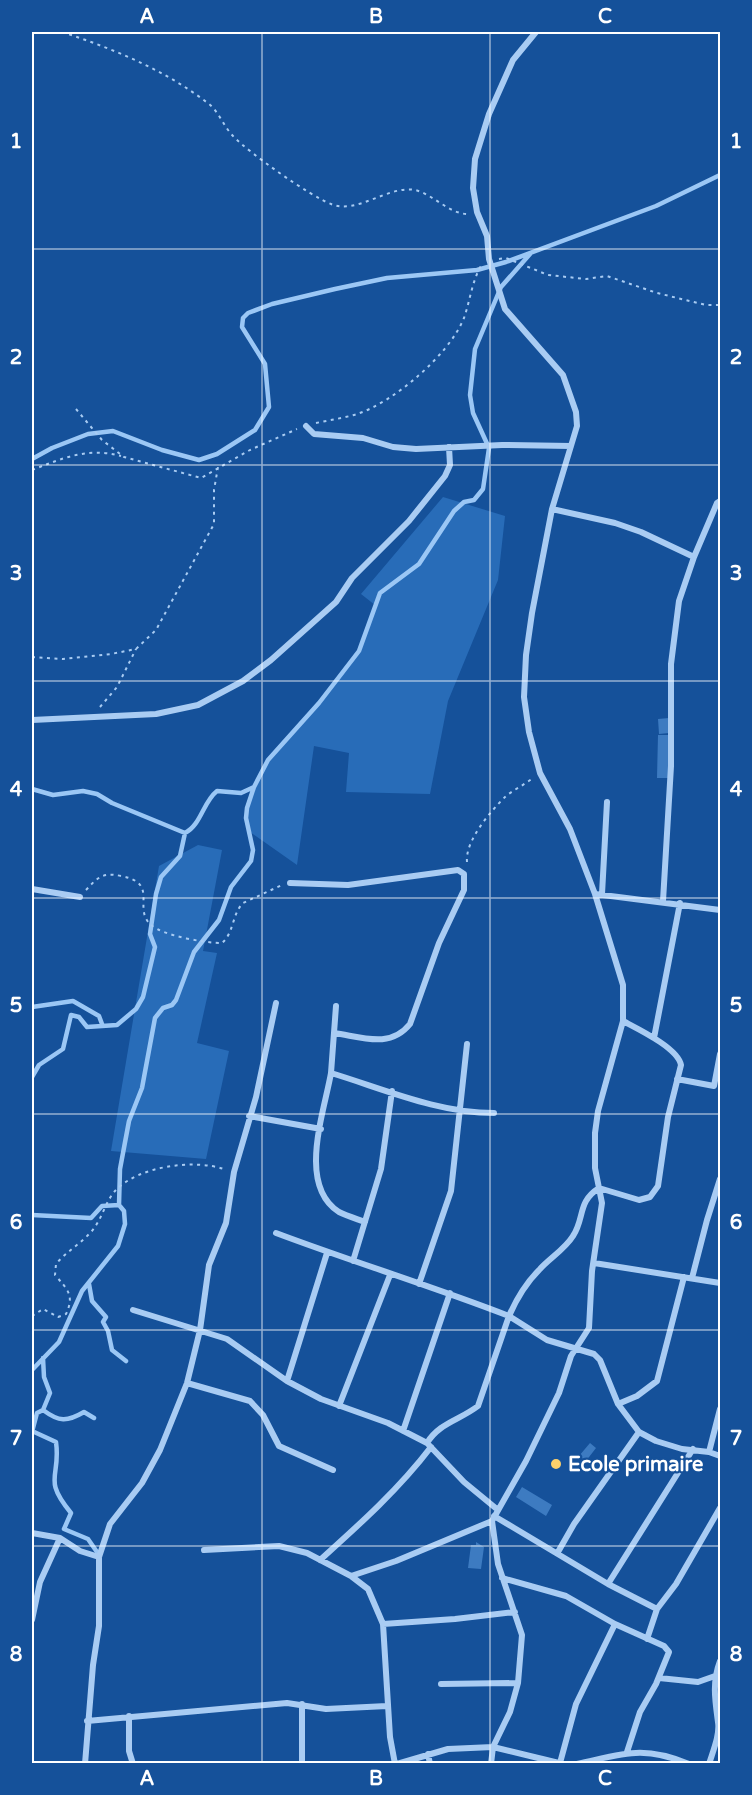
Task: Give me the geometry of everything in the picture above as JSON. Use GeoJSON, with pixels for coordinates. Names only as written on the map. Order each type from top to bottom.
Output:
{"type":"FeatureCollection","features":[{"type":"Feature","properties":{"kind":"street"},"geometry":{"type":"LineString","coordinates":[[491,1764],[493,1747],[510,1712],[518,1683],[522,1635],[498,1564],[495,1516],[526,1461],[559,1394],[571,1356],[589,1328],[602,1203],[595,1168],[598,1111],[623,1021],[623,985],[599,894],[570,829],[540,773],[529,732],[524,697],[526,655],[552,509],[571,446],[576,419],[564,375],[505,309],[489,259],[487,236],[477,212],[473,188],[475,159],[489,114],[513,60],[536,32]]}},
{"type":"Feature","properties":{"kind":"street"},"geometry":{"type":"LineString","coordinates":[[306,426],[314,434],[363,438],[393,447],[416,449],[571,446]]}},
{"type":"Feature","properties":{"kind":"street"},"geometry":{"type":"LineString","coordinates":[[32,720],[156,714],[198,705],[243,681],[272,660],[336,602],[352,578],[409,521],[445,476],[450,465],[449,447]]}},
{"type":"Feature","properties":{"kind":"street"},"geometry":{"type":"LineString","coordinates":[[663,901],[671,766],[671,664],[679,601],[694,557],[717,503],[720,501]]}},
{"type":"Feature","properties":{"kind":"street"},"geometry":{"type":"LineString","coordinates":[[552,509],[624,526],[694,557]]}},
{"type":"Feature","properties":{"kind":"street"},"geometry":{"type":"LineString","coordinates":[[599,894],[607,802]]}},
{"type":"Feature","properties":{"kind":"street"},"geometry":{"type":"LineString","coordinates":[[290,883],[348,885],[463,872],[464,890],[439,943],[410,1024],[396,1037],[383,1040],[334,1034]]}},
{"type":"Feature","properties":{"kind":"street"},"geometry":{"type":"LineString","coordinates":[[32,889],[80,897]]}},
{"type":"Feature","properties":{"kind":"street"},"geometry":{"type":"LineString","coordinates":[[599,894],[720,910]]}},
{"type":"Feature","properties":{"kind":"street"},"geometry":{"type":"LineString","coordinates":[[654,1038],[680,903]]}},
{"type":"Feature","properties":{"kind":"street"},"geometry":{"type":"LineString","coordinates":[[85,1764],[87,1720],[99,1626],[99,1557],[110,1524],[142,1483],[160,1450],[187,1383],[200,1330],[210,1265],[226,1223],[234,1172],[256,1097],[276,1003]]}},
{"type":"Feature","properties":{"kind":"street"},"geometry":{"type":"LineString","coordinates":[[336,1006],[331,1073],[315,1165],[316,1182],[326,1199],[339,1212],[365,1222]]}},
{"type":"Feature","properties":{"kind":"street"},"geometry":{"type":"LineString","coordinates":[[599,1188],[639,1200],[650,1197],[658,1186],[681,1065],[680,1059],[654,1038],[623,1021]]}},
{"type":"Feature","properties":{"kind":"street"},"geometry":{"type":"LineString","coordinates":[[419,1284],[451,1191],[467,1044]]}},
{"type":"Feature","properties":{"kind":"street"},"geometry":{"type":"LineString","coordinates":[[677,1079],[717,1087],[720,1054]]}},
{"type":"Feature","properties":{"kind":"street"},"geometry":{"type":"LineString","coordinates":[[331,1073],[392,1091],[416,1101],[460,1110],[494,1113]]}},
{"type":"Feature","properties":{"kind":"street"},"geometry":{"type":"LineString","coordinates":[[353,1261],[381,1169],[392,1091]]}},
{"type":"Feature","properties":{"kind":"street"},"geometry":{"type":"LineString","coordinates":[[249,1116],[321,1129]]}},
{"type":"Feature","properties":{"kind":"street"},"geometry":{"type":"LineString","coordinates":[[692,1278],[706,1220],[720,1179]]}},
{"type":"Feature","properties":{"kind":"street"},"geometry":{"type":"LineString","coordinates":[[320,1560],[364,1522],[411,1474],[429,1445],[433,1433],[478,1406],[516,1301],[538,1270],[573,1237],[583,1204],[599,1188]]}},
{"type":"Feature","properties":{"kind":"street"},"geometry":{"type":"LineString","coordinates":[[276,1233],[390,1275],[450,1293],[509,1316],[547,1340],[578,1347],[594,1354],[600,1360],[618,1404],[639,1432],[682,1449],[693,1449],[720,1456]]}},
{"type":"Feature","properties":{"kind":"street"},"geometry":{"type":"LineString","coordinates":[[287,1381],[327,1253]]}},
{"type":"Feature","properties":{"kind":"street"},"geometry":{"type":"LineString","coordinates":[[594,1263],[720,1283]]}},
{"type":"Feature","properties":{"kind":"street"},"geometry":{"type":"LineString","coordinates":[[339,1406],[390,1275]]}},
{"type":"Feature","properties":{"kind":"street"},"geometry":{"type":"LineString","coordinates":[[618,1404],[637,1396],[657,1381],[684,1277]]}},
{"type":"Feature","properties":{"kind":"street"},"geometry":{"type":"LineString","coordinates":[[403,1431],[450,1293]]}},
{"type":"Feature","properties":{"kind":"street"},"geometry":{"type":"LineString","coordinates":[[133,1310],[227,1339],[287,1381],[339,1406],[403,1431],[429,1445],[495,1516],[608,1584],[657,1609]]}},
{"type":"Feature","properties":{"kind":"street"},"geometry":{"type":"LineString","coordinates":[[187,1383],[250,1401],[263,1415],[279,1446],[333,1470]]}},
{"type":"Feature","properties":{"kind":"street"},"geometry":{"type":"LineString","coordinates":[[709,1452],[720,1410]]}},
{"type":"Feature","properties":{"kind":"street"},"geometry":{"type":"LineString","coordinates":[[558,1552],[574,1524],[639,1432]]}},
{"type":"Feature","properties":{"kind":"street"},"geometry":{"type":"LineString","coordinates":[[608,1584],[693,1449]]}},
{"type":"Feature","properties":{"kind":"street"},"geometry":{"type":"LineString","coordinates":[[647,1639],[657,1609],[676,1584],[720,1508]]}},
{"type":"Feature","properties":{"kind":"street"},"geometry":{"type":"LineString","coordinates":[[351,1576],[396,1561],[495,1516]]}},
{"type":"Feature","properties":{"kind":"street"},"geometry":{"type":"LineString","coordinates":[[32,1533],[60,1538],[80,1551],[99,1557]]}},
{"type":"Feature","properties":{"kind":"street"},"geometry":{"type":"LineString","coordinates":[[32,1620],[40,1582],[60,1538]]}},
{"type":"Feature","properties":{"kind":"street"},"geometry":{"type":"LineString","coordinates":[[204,1550],[279,1546],[320,1560],[351,1576],[368,1589],[383,1624],[387,1706],[396,1764],[448,1749],[493,1747],[561,1763],[576,1704],[615,1624]]}},
{"type":"Feature","properties":{"kind":"street"},"geometry":{"type":"LineString","coordinates":[[502,1578],[566,1596],[615,1624],[664,1646],[669,1652],[659,1678],[640,1712],[627,1752]]}},
{"type":"Feature","properties":{"kind":"street"},"geometry":{"type":"LineString","coordinates":[[383,1624],[515,1612]]}},
{"type":"Feature","properties":{"kind":"street"},"geometry":{"type":"LineString","coordinates":[[709,1764],[718,1723],[714,1702],[715,1676],[720,1661]]}},
{"type":"Feature","properties":{"kind":"street"},"geometry":{"type":"LineString","coordinates":[[659,1678],[698,1682],[715,1676]]}},
{"type":"Feature","properties":{"kind":"street"},"geometry":{"type":"LineString","coordinates":[[441,1684],[518,1683]]}},
{"type":"Feature","properties":{"kind":"street"},"geometry":{"type":"LineString","coordinates":[[87,1720],[302,1704],[326,1709],[387,1706]]}},
{"type":"Feature","properties":{"kind":"street"},"geometry":{"type":"LineString","coordinates":[[302,1704],[302,1764]]}},
{"type":"Feature","properties":{"kind":"street"},"geometry":{"type":"LineString","coordinates":[[129,1716],[129,1751],[133,1764]]}},
{"type":"Feature","properties":{"kind":"street"},"geometry":{"type":"LineString","coordinates":[[578,1764],[627,1752],[654,1752],[689,1764]]}},
{"type":"Feature","properties":{"kind":"street"},"geometry":{"type":"LineString","coordinates":[[428,1754],[430,1764]]}},
{"type":"Feature","properties":{"kind":"path"},"geometry":{"type":"LineString","coordinates":[[62,32],[114,50],[180,84],[211,105],[233,136],[276,169],[333,205],[350,205],[400,191],[416,190],[465,215],[477,212]]}},
{"type":"Feature","properties":{"kind":"path"},"geometry":{"type":"LineString","coordinates":[[32,470],[78,454],[100,451],[201,478],[268,441],[306,426],[358,413],[407,386],[454,336],[464,318],[480,267],[489,259],[506,258],[548,274],[586,279],[607,276],[657,293],[720,306]]}},
{"type":"Feature","properties":{"kind":"path"},"geometry":{"type":"LineString","coordinates":[[76,409],[102,440],[124,457]]}},
{"type":"Feature","properties":{"kind":"path"},"geometry":{"type":"LineString","coordinates":[[94,717],[105,699],[117,687],[136,648],[156,630],[194,556],[208,538],[214,524],[214,490],[218,467]]}},
{"type":"Feature","properties":{"kind":"path"},"geometry":{"type":"LineString","coordinates":[[32,657],[63,659],[111,654],[136,648]]}},
{"type":"Feature","properties":{"kind":"path"},"geometry":{"type":"LineString","coordinates":[[463,872],[467,866],[467,852],[490,814],[507,796],[540,773]]}},
{"type":"Feature","properties":{"kind":"path"},"geometry":{"type":"LineString","coordinates":[[80,897],[99,876],[109,873],[132,878],[139,881],[142,889],[144,916],[156,928],[171,934],[222,942],[227,938],[238,908],[243,903],[290,883]]}},
{"type":"Feature","properties":{"kind":"path"},"geometry":{"type":"LineString","coordinates":[[32,1316],[43,1309],[58,1317],[66,1314],[71,1303],[70,1294],[68,1286],[55,1275],[56,1264],[91,1232],[115,1191],[128,1180],[152,1169],[205,1164],[234,1172]]}},
{"type":"Feature","properties":{"kind":"shaded area"},"geometry":{"type":"Polygon","coordinates":[[[443,497],[505,516],[498,580],[448,701],[430,794],[346,792],[349,753],[314,746],[297,865],[250,832],[248,813],[251,795],[258,778],[280,746],[328,692],[358,653],[375,605],[361,594],[443,497]]]}},
{"type":"Feature","properties":{"kind":"shaded area"},"geometry":{"type":"Polygon","coordinates":[[[198,845],[222,850],[203,951],[217,953],[197,1043],[229,1051],[206,1159],[111,1151],[159,866],[198,845]]]}},
{"type":"Feature","properties":{"kind":"building"},"geometry":{"type":"Polygon","coordinates":[[[669,718],[669,733],[659,734],[658,719],[669,718]]]}},
{"type":"Feature","properties":{"kind":"building"},"geometry":{"type":"Polygon","coordinates":[[[658,735],[668,735],[668,778],[657,778],[658,735]]]}},
{"type":"Feature","properties":{"kind":"building"},"geometry":{"type":"Polygon","coordinates":[[[590,1443],[596,1448],[586,1461],[579,1456],[590,1443]]]}},
{"type":"Feature","properties":{"kind":"building"},"geometry":{"type":"Polygon","coordinates":[[[522,1487],[552,1505],[546,1516],[516,1497],[522,1487]]]}},
{"type":"Feature","properties":{"kind":"building"},"geometry":{"type":"Polygon","coordinates":[[[476,1542],[484,1547],[481,1569],[468,1568],[471,1545],[476,1545],[476,1542]]]}},
{"type":"Feature","properties":{"kind":"waterway"},"geometry":{"type":"LineString","coordinates":[[32,459],[52,448],[88,434],[113,431],[162,450],[199,460],[217,454],[255,430],[269,407],[265,364],[242,327],[243,318],[248,313],[272,304],[387,278],[477,270],[506,262],[656,206],[720,175]]}},
{"type":"Feature","properties":{"kind":"waterway"},"geometry":{"type":"LineString","coordinates":[[32,1370],[59,1342],[82,1291],[118,1246],[125,1224],[124,1211],[119,1205],[120,1169],[129,1121],[142,1088],[155,1018],[163,1008],[172,1005],[176,1000],[194,952],[219,920],[231,887],[251,861],[253,850],[246,818],[254,787],[268,760],[319,703],[359,651],[380,593],[419,564],[454,511],[464,502],[474,500],[483,489],[489,448],[473,413],[470,395],[475,349],[501,287],[530,254]]}},
{"type":"Feature","properties":{"kind":"waterway"},"geometry":{"type":"LineString","coordinates":[[32,789],[53,795],[83,791],[97,794],[112,803],[185,833],[195,825],[208,801],[217,791],[241,793],[254,787]]}},
{"type":"Feature","properties":{"kind":"waterway"},"geometry":{"type":"LineString","coordinates":[[32,1077],[39,1065],[63,1049],[71,1015],[79,1017],[87,1027],[117,1025],[136,1009],[143,997],[155,947],[150,934],[156,894],[161,877],[180,856],[185,833]]}},
{"type":"Feature","properties":{"kind":"waterway"},"geometry":{"type":"LineString","coordinates":[[32,1007],[73,1001],[99,1016],[102,1024]]}},
{"type":"Feature","properties":{"kind":"waterway"},"geometry":{"type":"LineString","coordinates":[[32,1215],[91,1218],[102,1206],[119,1205]]}},
{"type":"Feature","properties":{"kind":"waterway"},"geometry":{"type":"LineString","coordinates":[[89,1284],[92,1301],[106,1317],[103,1322],[108,1331],[112,1350],[126,1361]]}},
{"type":"Feature","properties":{"kind":"waterway"},"geometry":{"type":"LineString","coordinates":[[32,1432],[37,1413],[43,1410],[50,1393],[44,1377],[43,1358]]}},
{"type":"Feature","properties":{"kind":"waterway"},"geometry":{"type":"LineString","coordinates":[[43,1410],[59,1419],[73,1418],[84,1412],[94,1418]]}},
{"type":"Feature","properties":{"kind":"waterway"},"geometry":{"type":"LineString","coordinates":[[32,1431],[56,1442],[55,1485],[62,1501],[71,1513],[64,1529],[88,1539],[97,1552]]}},
{"type":"Feature","properties":{"kind":"place","name":"Ecole primaire"},"geometry":{"type":"Point","coordinates":[556,1464]}}]}
